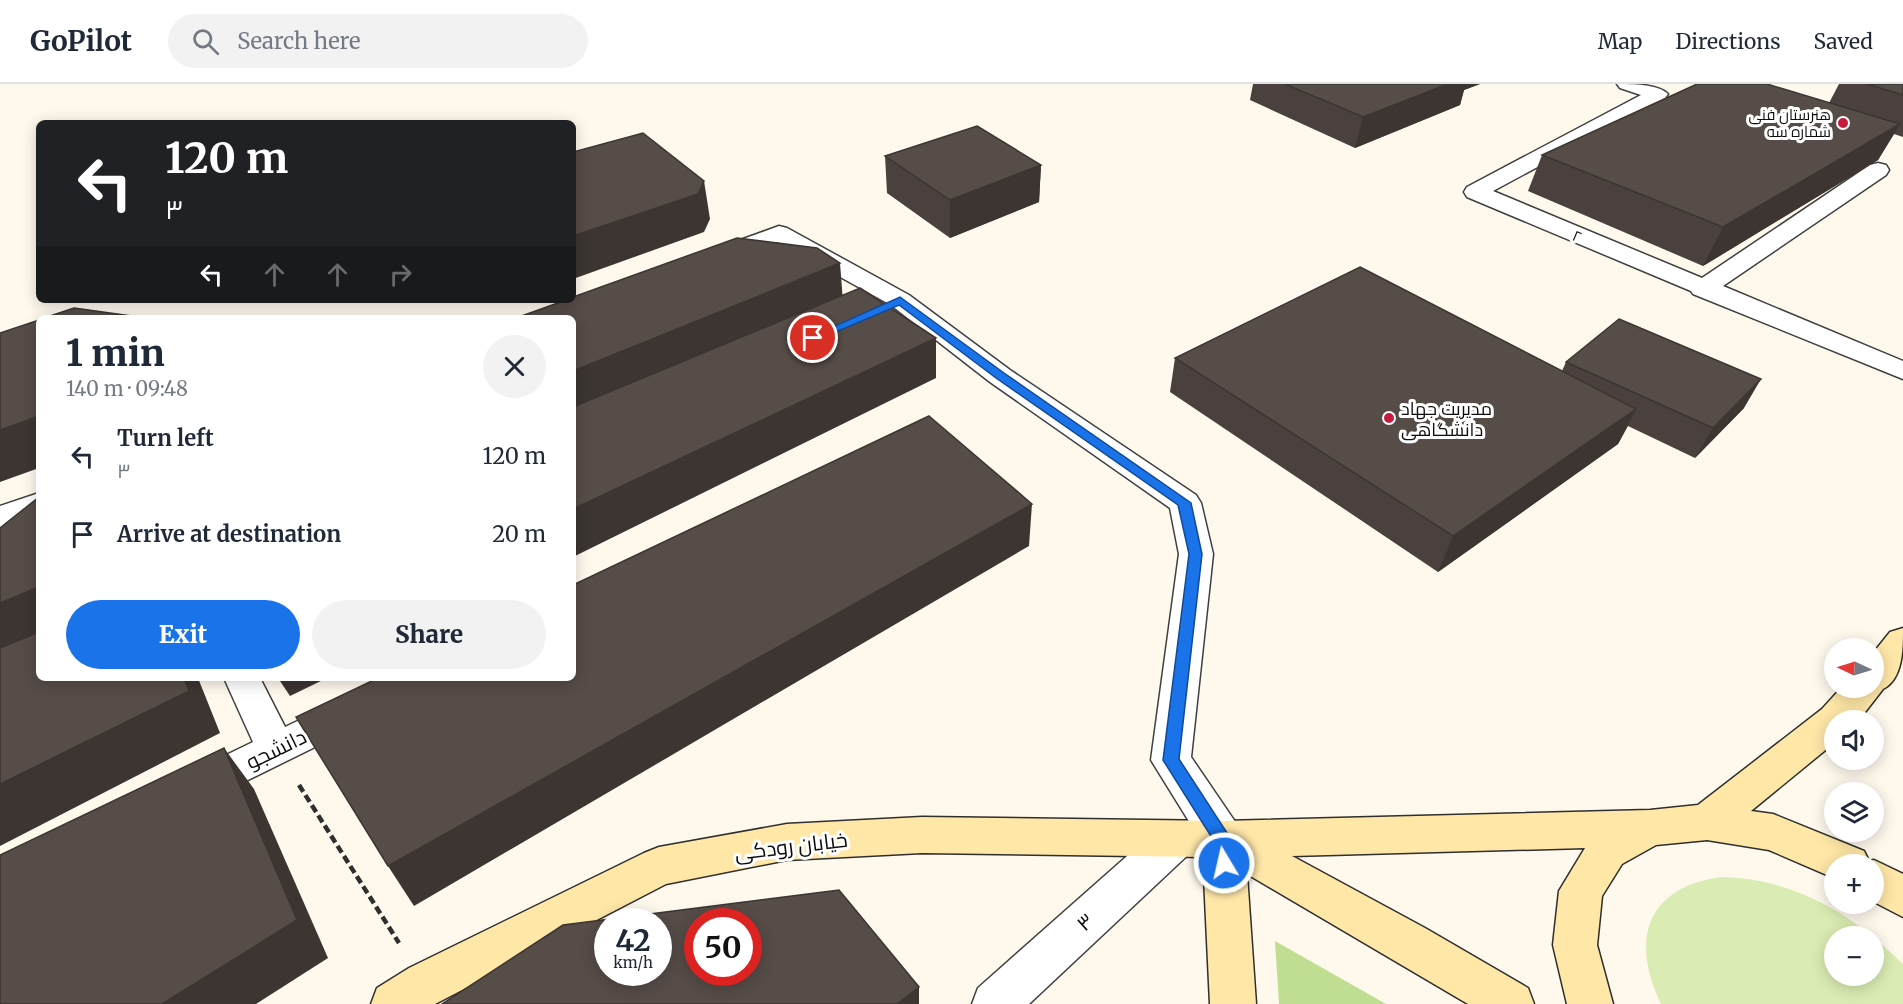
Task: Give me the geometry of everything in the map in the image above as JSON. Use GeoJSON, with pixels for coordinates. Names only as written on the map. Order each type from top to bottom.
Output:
{"type":"FeatureCollection","features":[{"type":"Feature","properties":{"kind":"main road"},"geometry":{"type":"LineString","coordinates":[[1884,665],[1903,642]]}},
{"type":"Feature","properties":{"kind":"main road"},"geometry":{"type":"LineString","coordinates":[[1845,710],[1855,698]]}},
{"type":"Feature","properties":{"kind":"main road"},"geometry":{"type":"LineString","coordinates":[[1707,822],[1824,730]]}},
{"type":"Feature","properties":{"kind":"main road","name":"خیابان رودکی"},"geometry":{"type":"LineString","coordinates":[[410,994],[659,866],[787,842],[900,836],[1223,839],[1650,828],[1707,822],[1773,832],[1825,854]]}},
{"type":"Feature","properties":{"kind":"main road"},"geometry":{"type":"LineString","coordinates":[[1590,1004],[1575,945],[1581,891],[1607,851],[1650,828]]}},
{"type":"Feature","properties":{"kind":"main road"},"geometry":{"type":"LineString","coordinates":[[1223,839],[1233,1004]]}},
{"type":"Feature","properties":{"kind":"main road"},"geometry":{"type":"LineString","coordinates":[[1223,839],[1409,942],[1511,1004]]}},
{"type":"Feature","properties":{"kind":"main road"},"geometry":{"type":"LineString","coordinates":[[1884,885],[1903,897]]}},
{"type":"Feature","properties":{"kind":"street","name":"۲"},"geometry":{"type":"LineString","coordinates":[[1627,84],[1658,94],[1474,192],[1903,372]]}},
{"type":"Feature","properties":{"kind":"street"},"geometry":{"type":"LineString","coordinates":[[1702,289],[1878,170]]}},
{"type":"Feature","properties":{"kind":"street"},"geometry":{"type":"LineString","coordinates":[[691,266],[779,233],[900,300],[1000,376],[1185,503],[1196,554],[1171,760],[1223,839]]}},
{"type":"Feature","properties":{"kind":"street"},"geometry":{"type":"LineString","coordinates":[[868,314],[900,300]]}},
{"type":"Feature","properties":{"kind":"street"},"geometry":{"type":"LineString","coordinates":[[0,518],[36,505]]}},
{"type":"Feature","properties":{"kind":"street"},"geometry":{"type":"LineString","coordinates":[[243,681],[276,750]]}},
{"type":"Feature","properties":{"kind":"street","name":"دانشجو"},"geometry":{"type":"LineString","coordinates":[[170,801],[416,681]]}},
{"type":"Feature","properties":{"kind":"street","name":"۳"},"geometry":{"type":"LineString","coordinates":[[995,1004],[1176,840]]}},
{"type":"Feature","properties":{"kind":"path"},"geometry":{"type":"LineString","coordinates":[[276,750],[410,994]]}},
{"type":"Feature","properties":{"kind":"green space"},"geometry":{"type":"Polygon","coordinates":[[[1720,877],[1762,882],[1801,893],[1819,902],[1824,905],[1824,914],[1840,914],[1859,926],[1824,926],[1824,986],[1884,986],[1884,946],[1903,964],[1903,1004],[1661,1004],[1647,959],[1647,939],[1651,921],[1661,905],[1675,892],[1695,883],[1720,877]]]}},
{"type":"Feature","properties":{"kind":"green space"},"geometry":{"type":"Polygon","coordinates":[[[1275,941],[1386,1004],[1279,1004],[1275,941]]]}},
{"type":"Feature","properties":{"kind":"building"},"geometry":{"type":"Polygon","coordinates":[[[1285,84],[1448,84],[1363,117],[1285,84]]]}},
{"type":"Feature","properties":{"kind":"building"},"geometry":{"type":"Polygon","coordinates":[[[1697,84],[1767,84],[1900,124],[1723,227],[1542,155],[1697,84]]]}},
{"type":"Feature","properties":{"kind":"building"},"geometry":{"type":"Polygon","coordinates":[[[1867,84],[1903,84],[1903,95],[1867,84]]]}},
{"type":"Feature","properties":{"kind":"building"},"geometry":{"type":"Polygon","coordinates":[[[977,126],[1041,165],[950,200],[885,156],[977,126]]]}},
{"type":"Feature","properties":{"kind":"building"},"geometry":{"type":"Polygon","coordinates":[[[643,133],[704,181],[698,194],[576,235],[576,151],[643,133]]]}},
{"type":"Feature","properties":{"kind":"building"},"geometry":{"type":"Polygon","coordinates":[[[737,238],[817,248],[840,263],[576,370],[576,315],[524,315],[558,303],[576,303],[576,296],[737,238]]]}},
{"type":"Feature","properties":{"kind":"building","name":"مدیریت جهاد دانشگاهی"},"geometry":{"type":"Polygon","coordinates":[[[1360,267],[1636,409],[1453,536],[1175,358],[1360,267]]]}},
{"type":"Feature","properties":{"kind":"building"},"geometry":{"type":"Polygon","coordinates":[[[860,288],[936,338],[576,508],[576,406],[860,288]]]}},
{"type":"Feature","properties":{"kind":"building"},"geometry":{"type":"Polygon","coordinates":[[[74,308],[124,315],[53,315],[74,308]]]}},
{"type":"Feature","properties":{"kind":"building"},"geometry":{"type":"Polygon","coordinates":[[[1619,319],[1761,379],[1713,428],[1566,362],[1619,319]]]}},
{"type":"Feature","properties":{"kind":"building"},"geometry":{"type":"Polygon","coordinates":[[[36,321],[36,417],[0,430],[0,333],[36,321]]]}},
{"type":"Feature","properties":{"kind":"building"},"geometry":{"type":"Polygon","coordinates":[[[929,416],[1032,504],[388,866],[296,717],[372,681],[576,681],[576,584],[929,416]]]}},
{"type":"Feature","properties":{"kind":"building"},"geometry":{"type":"Polygon","coordinates":[[[36,499],[36,588],[0,603],[0,528],[36,499]]]}},
{"type":"Feature","properties":{"kind":"building"},"geometry":{"type":"Polygon","coordinates":[[[36,633],[36,681],[185,681],[189,691],[0,784],[0,648],[36,633]]]}},
{"type":"Feature","properties":{"kind":"building"},"geometry":{"type":"Polygon","coordinates":[[[224,748],[297,920],[162,1004],[0,1004],[0,855],[224,748]]]}},
{"type":"Feature","properties":{"kind":"building"},"geometry":{"type":"Polygon","coordinates":[[[839,890],[919,987],[897,1004],[442,1004],[563,925],[594,921],[594,986],[672,986],[672,911],[684,910],[684,986],[762,986],[762,908],[697,908],[839,890]]]}},
{"type":"Feature","properties":{"kind":"place","name":"هنرستان فنی شماره سه"},"geometry":{"type":"Point","coordinates":[1843,123]}},
{"type":"Feature","properties":{"kind":"place","name":"مدیریت جهاد دانشگاهی"},"geometry":{"type":"Point","coordinates":[1389,418]}},
{"type":"Feature","properties":{"kind":"route"},"geometry":{"type":"LineString","coordinates":[[813,338],[900,300],[1000,376],[1185,503],[1196,554],[1171,760],[1223,839],[1224,863]]}}]}
